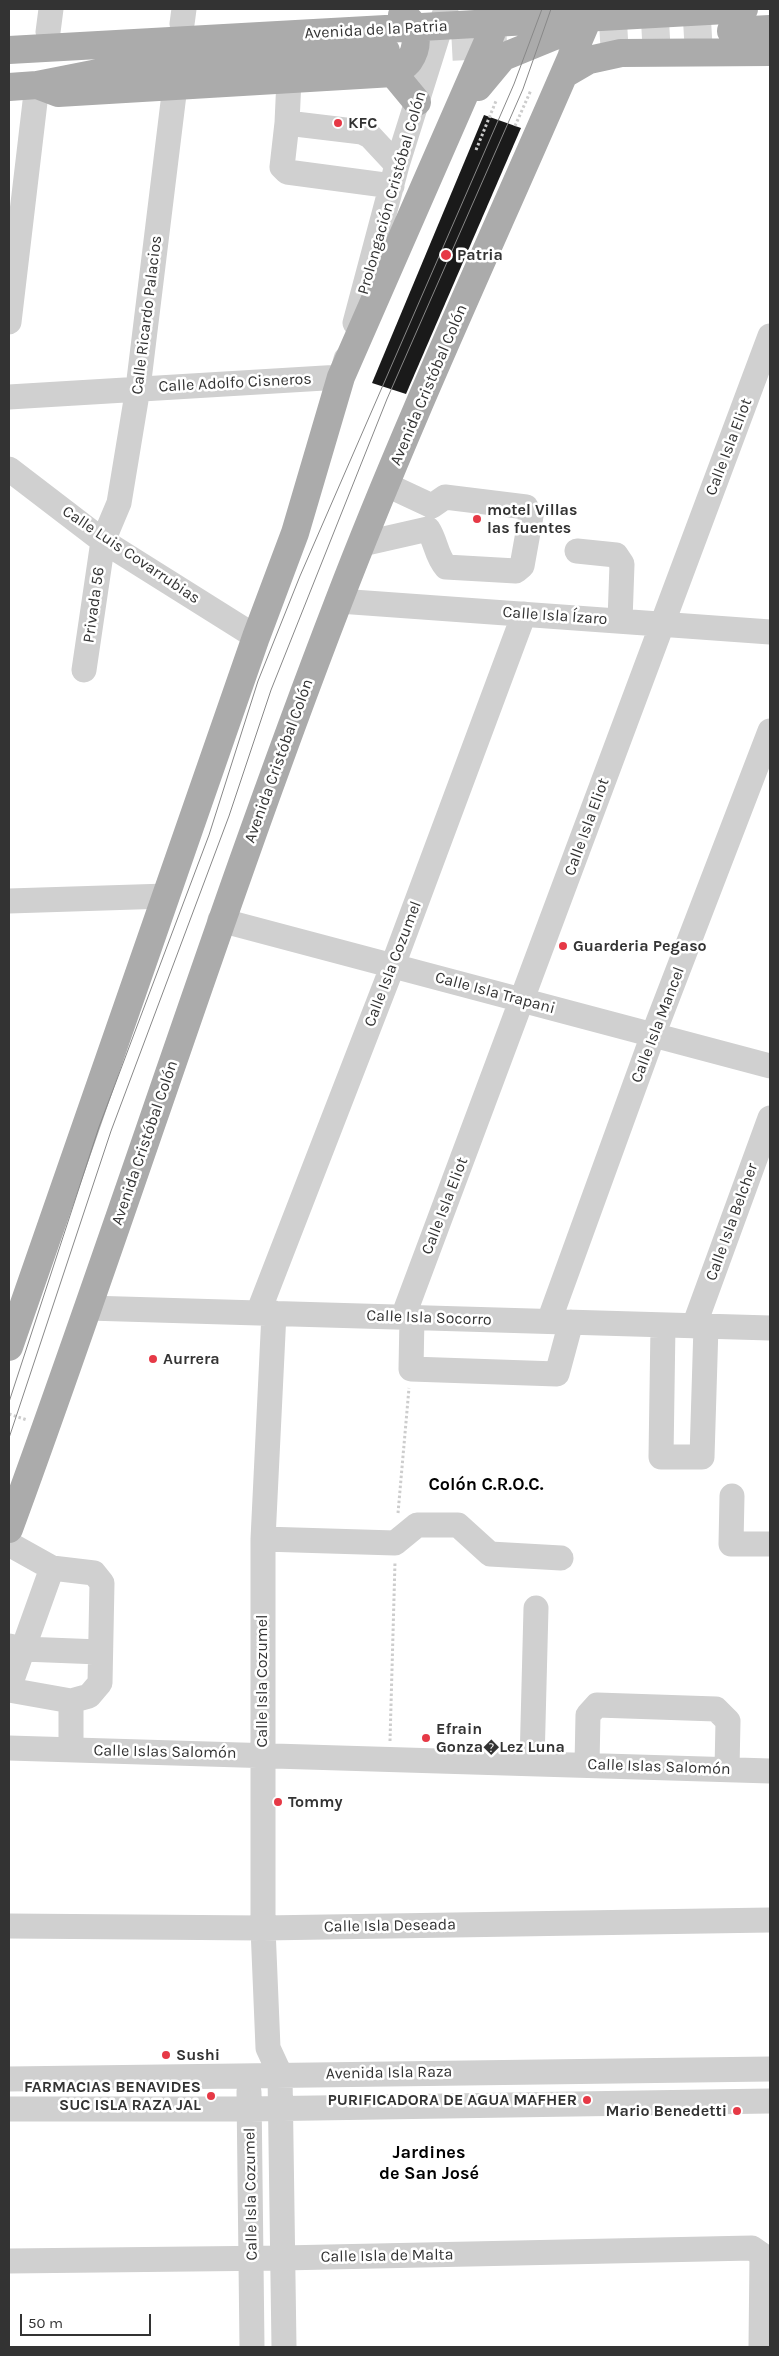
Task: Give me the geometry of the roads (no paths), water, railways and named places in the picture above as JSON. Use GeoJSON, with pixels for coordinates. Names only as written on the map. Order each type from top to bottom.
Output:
{"type":"FeatureCollection","features":[{"type":"Feature","properties":{"kind":"main road"},"geometry":{"type":"LineString","coordinates":[[9,36],[49,21],[420,9]]}},
{"type":"Feature","properties":{"kind":"main road"},"geometry":{"type":"LineString","coordinates":[[12,1330],[167,896],[256,637],[295,533],[333,455],[349,382],[502,9]]}},
{"type":"Feature","properties":{"kind":"main road","name":"Avenida Cristóbal Colón"},"geometry":{"type":"LineString","coordinates":[[9,1529],[88,1308],[220,920],[339,600],[486,247],[565,74],[592,9]]}},
{"type":"Feature","properties":{"kind":"main road"},"geometry":{"type":"LineString","coordinates":[[38,85],[58,94],[289,79],[390,62],[409,62],[416,46],[415,29],[407,18],[390,10]]}},
{"type":"Feature","properties":{"kind":"main road"},"geometry":{"type":"LineString","coordinates":[[349,382],[462,120],[481,81],[503,57],[568,30],[670,12],[673,29],[678,38],[690,50],[702,53]]}},
{"type":"Feature","properties":{"kind":"main road","name":"Avenida de la Patria"},"geometry":{"type":"LineString","coordinates":[[9,50],[670,12],[738,20],[770,29]]}},
{"type":"Feature","properties":{"kind":"main road"},"geometry":{"type":"LineString","coordinates":[[565,74],[589,60],[621,53],[770,52]]}},
{"type":"Feature","properties":{"kind":"main road"},"geometry":{"type":"LineString","coordinates":[[390,62],[417,102]]}},
{"type":"Feature","properties":{"kind":"main road","name":"Avenida de la Patria"},"geometry":{"type":"LineString","coordinates":[[9,87],[38,85],[108,71],[390,62]]}},
{"type":"Feature","properties":{"kind":"street","name":"Prolongación Cristóbal Colón"},"geometry":{"type":"LineString","coordinates":[[349,382],[394,176],[446,9]]}},
{"type":"Feature","properties":{"kind":"street"},"geometry":{"type":"LineString","coordinates":[[565,74],[616,9]]}},
{"type":"Feature","properties":{"kind":"street"},"geometry":{"type":"LineString","coordinates":[[289,79],[282,167],[287,172],[394,176]]}},
{"type":"Feature","properties":{"kind":"street"},"geometry":{"type":"LineString","coordinates":[[9,322],[38,85]]}},
{"type":"Feature","properties":{"kind":"street","name":"Calle Ricardo Palacios"},"geometry":{"type":"LineString","coordinates":[[103,540],[119,503],[138,388],[175,86]]}},
{"type":"Feature","properties":{"kind":"street"},"geometry":{"type":"LineString","coordinates":[[287,123],[362,132],[370,136],[394,176]]}},
{"type":"Feature","properties":{"kind":"street","name":"Calle Isla Eliot"},"geometry":{"type":"LineString","coordinates":[[560,1321],[557,1374],[411,1370],[407,1317],[770,336]]}},
{"type":"Feature","properties":{"kind":"street","name":"Calle Adolfo Cisneros"},"geometry":{"type":"LineString","coordinates":[[9,397],[138,388],[349,382]]}},
{"type":"Feature","properties":{"kind":"street","name":"Calle Luis Covarrubias"},"geometry":{"type":"LineString","coordinates":[[9,469],[103,540],[256,637]]}},
{"type":"Feature","properties":{"kind":"street"},"geometry":{"type":"LineString","coordinates":[[362,544],[428,529],[433,537],[438,558],[446,568],[516,571],[522,566],[531,516],[526,507],[445,497],[432,506],[387,485]]}},
{"type":"Feature","properties":{"kind":"street","name":"Privada 56"},"geometry":{"type":"LineString","coordinates":[[84,670],[103,540]]}},
{"type":"Feature","properties":{"kind":"street"},"geometry":{"type":"LineString","coordinates":[[577,551],[616,555],[622,564],[620,621]]}},
{"type":"Feature","properties":{"kind":"street","name":"Calle Isla Ízaro"},"geometry":{"type":"LineString","coordinates":[[339,600],[770,632]]}},
{"type":"Feature","properties":{"kind":"street","name":"Calle Isla Cozumel"},"geometry":{"type":"LineString","coordinates":[[284,2347],[280,2074],[268,2048],[263,1928],[262,1539],[266,1313],[524,614]]}},
{"type":"Feature","properties":{"kind":"street","name":"Calle Isla Mancel"},"geometry":{"type":"LineString","coordinates":[[560,1321],[653,1035],[770,731]]}},
{"type":"Feature","properties":{"kind":"street"},"geometry":{"type":"LineString","coordinates":[[9,901],[167,896]]}},
{"type":"Feature","properties":{"kind":"street","name":"Calle Isla Trapani"},"geometry":{"type":"LineString","coordinates":[[220,920],[770,1066]]}},
{"type":"Feature","properties":{"kind":"street","name":"Calle Isla Belcher"},"geometry":{"type":"LineString","coordinates":[[663,1325],[660,1457],[702,1457],[700,1326],[770,1118]]}},
{"type":"Feature","properties":{"kind":"street","name":"Calle Isla Socorro"},"geometry":{"type":"LineString","coordinates":[[88,1308],[770,1328]]}},
{"type":"Feature","properties":{"kind":"street"},"geometry":{"type":"LineString","coordinates":[[732,1496],[731,1544],[770,1544]]}},
{"type":"Feature","properties":{"kind":"street"},"geometry":{"type":"LineString","coordinates":[[262,1539],[395,1543],[416,1525],[458,1525],[490,1554],[561,1558]]}},
{"type":"Feature","properties":{"kind":"street"},"geometry":{"type":"LineString","coordinates":[[9,1544],[52,1568],[94,1573],[102,1583],[100,1683],[89,1696],[71,1700],[9,1689],[16,1647],[52,1568]]}},
{"type":"Feature","properties":{"kind":"street"},"geometry":{"type":"LineString","coordinates":[[532,1763],[536,1608]]}},
{"type":"Feature","properties":{"kind":"street"},"geometry":{"type":"LineString","coordinates":[[16,1647],[100,1652]]}},
{"type":"Feature","properties":{"kind":"street"},"geometry":{"type":"LineString","coordinates":[[71,1700],[71,1750]]}},
{"type":"Feature","properties":{"kind":"street"},"geometry":{"type":"LineString","coordinates":[[587,1765],[588,1715],[597,1705],[716,1709],[728,1721],[727,1769]]}},
{"type":"Feature","properties":{"kind":"street","name":"Calle Islas Salomón"},"geometry":{"type":"LineString","coordinates":[[9,1748],[262,1754],[770,1771]]}},
{"type":"Feature","properties":{"kind":"street","name":"Calle Isla Deseada"},"geometry":{"type":"LineString","coordinates":[[9,1926],[263,1928],[770,1920]]}},
{"type":"Feature","properties":{"kind":"street"},"geometry":{"type":"LineString","coordinates":[[249,2075],[268,2048]]}},
{"type":"Feature","properties":{"kind":"street","name":"Avenida Isla Raza"},"geometry":{"type":"LineString","coordinates":[[9,2079],[770,2069]]}},
{"type":"Feature","properties":{"kind":"street","name":"Calle Isla Cozumel"},"geometry":{"type":"LineString","coordinates":[[249,2075],[252,2347]]}},
{"type":"Feature","properties":{"kind":"street","name":"Avenida Isla Raza"},"geometry":{"type":"LineString","coordinates":[[9,2109],[250,2109],[770,2101]]}},
{"type":"Feature","properties":{"kind":"street","name":"Calle Isla de Malta"},"geometry":{"type":"LineString","coordinates":[[9,2260],[282,2258],[752,2248],[762,2255],[761,2347]]}},
{"type":"Feature","properties":{"kind":"tunnel"},"geometry":{"type":"LineString","coordinates":[[558,41],[731,31]]}},
{"type":"Feature","properties":{"kind":"tunnel"},"geometry":{"type":"LineString","coordinates":[[410,49],[507,44]]}},
{"type":"Feature","properties":{"kind":"tram line"},"geometry":{"type":"LineString","coordinates":[[9,1402],[99,1127],[209,835],[258,681],[300,576],[514,84],[542,9]]}},
{"type":"Feature","properties":{"kind":"tram line"},"geometry":{"type":"LineString","coordinates":[[9,1438],[111,1131],[229,816],[271,690],[387,399],[523,89],[551,9]]}},
{"type":"Feature","properties":{"kind":"place","name":"KFC"},"geometry":{"type":"Point","coordinates":[338,123]}},
{"type":"Feature","properties":{"kind":"place","name":"Patria"},"geometry":{"type":"Point","coordinates":[446,255]}},
{"type":"Feature","properties":{"kind":"place","name":"motel Villas las fuentes"},"geometry":{"type":"Point","coordinates":[477,519]}},
{"type":"Feature","properties":{"kind":"place","name":"Guarderia Pegaso"},"geometry":{"type":"Point","coordinates":[563,946]}},
{"type":"Feature","properties":{"kind":"place","name":"Aurrera"},"geometry":{"type":"Point","coordinates":[153,1359]}},
{"type":"Feature","properties":{"kind":"place","name":"Efrain Gonza�Lez Luna"},"geometry":{"type":"Point","coordinates":[426,1738]}},
{"type":"Feature","properties":{"kind":"place","name":"Tommy"},"geometry":{"type":"Point","coordinates":[278,1802]}},
{"type":"Feature","properties":{"kind":"place","name":"Sushi"},"geometry":{"type":"Point","coordinates":[166,2055]}},
{"type":"Feature","properties":{"kind":"place","name":"FARMACIAS BENAVIDES SUC ISLA RAZA JAL"},"geometry":{"type":"Point","coordinates":[211,2096]}},
{"type":"Feature","properties":{"kind":"place","name":"PURIFICADORA DE AGUA MAFHER"},"geometry":{"type":"Point","coordinates":[587,2100]}},
{"type":"Feature","properties":{"kind":"place","name":"Mario Benedetti"},"geometry":{"type":"Point","coordinates":[737,2111]}},
{"type":"Feature","properties":{"kind":"district","name":"Colón C.R.O.C."},"geometry":{"type":"Point","coordinates":[486,1485]}},
{"type":"Feature","properties":{"kind":"district","name":"Jardines de San José"},"geometry":{"type":"Point","coordinates":[429,2163]}}]}
